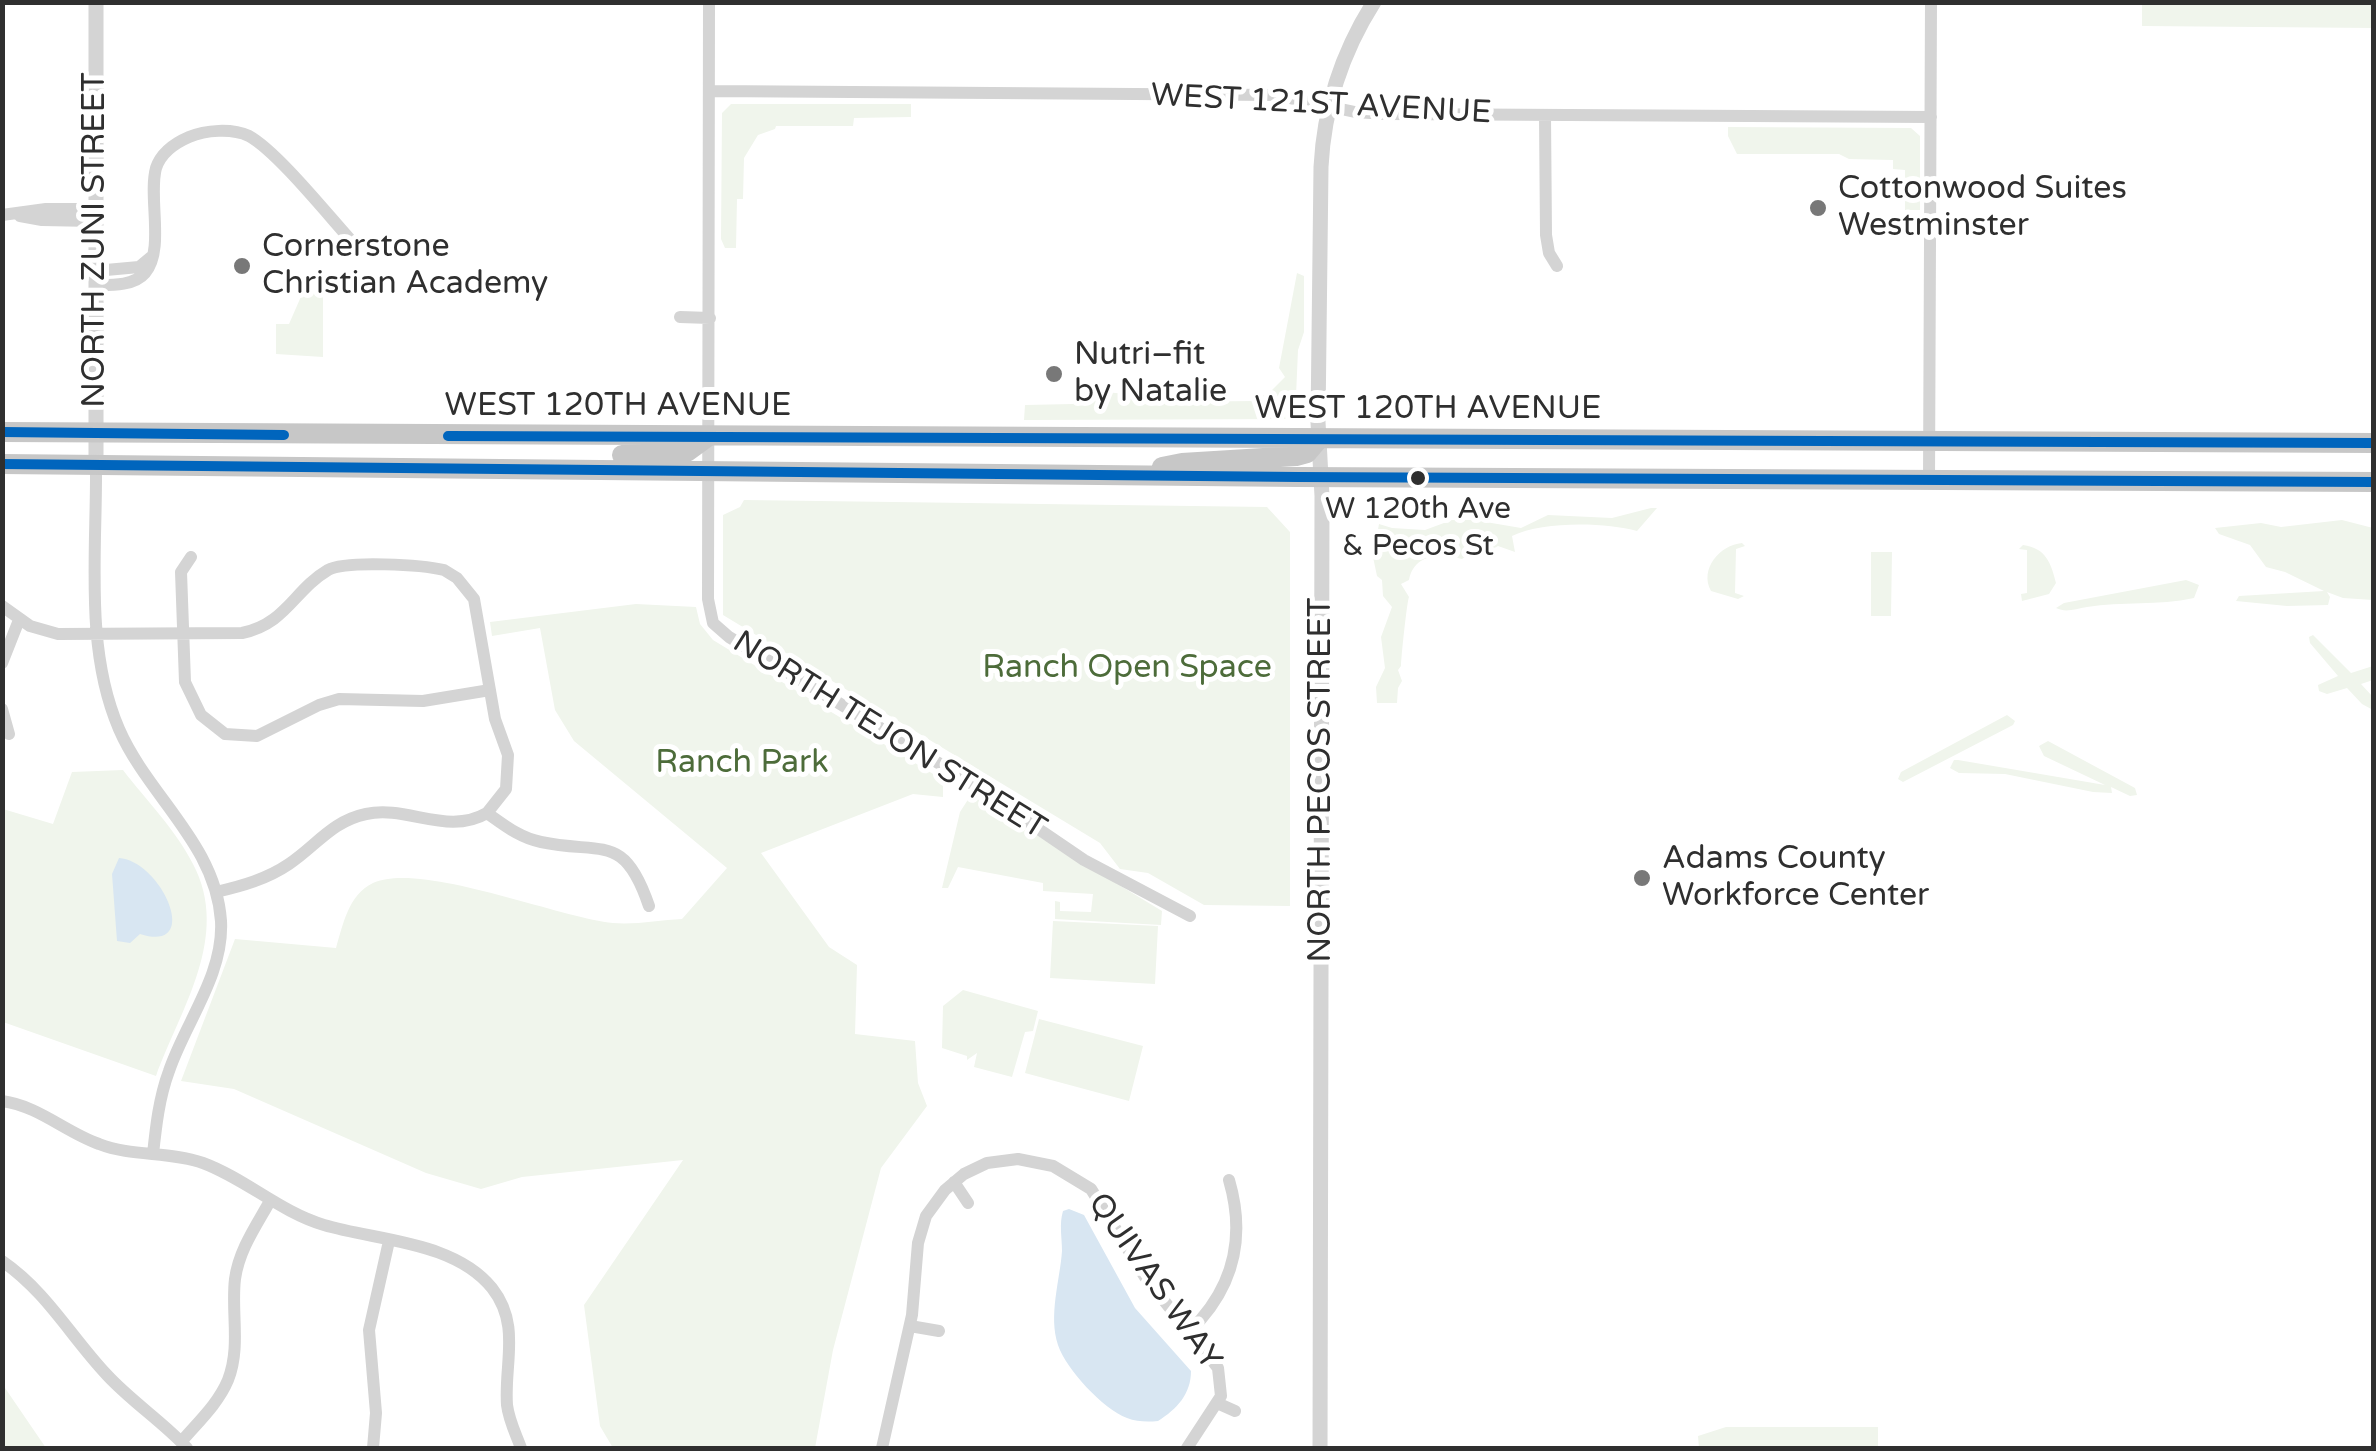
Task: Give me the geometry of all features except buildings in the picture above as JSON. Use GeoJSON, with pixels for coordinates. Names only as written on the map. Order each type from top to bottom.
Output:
{"type":"FeatureCollection","features":[{"type":"Feature","properties":{"kind":"main road","name":"WEST 120TH AVENUE"},"geometry":{"type":"LineString","coordinates":[[2,432],[2374,442]]}},
{"type":"Feature","properties":{"kind":"main road"},"geometry":{"type":"LineString","coordinates":[[480,466],[546,456],[678,454],[699,446],[710,436]]}},
{"type":"Feature","properties":{"kind":"main road"},"geometry":{"type":"LineString","coordinates":[[1126,476],[1182,463],[1296,456],[1307,453],[1318,440]]}},
{"type":"Feature","properties":{"kind":"main road","name":"WEST 120TH AVENUE"},"geometry":{"type":"LineString","coordinates":[[2,464],[480,466],[1321,478],[2374,482]]}},
{"type":"Feature","properties":{"kind":"street","name":"NORTH ZUNI STREET"},"geometry":{"type":"LineString","coordinates":[[96,2],[97,634],[106,691],[125,742],[212,873],[220,941],[200,1002],[167,1076],[152,1154]]}},
{"type":"Feature","properties":{"kind":"street","name":"NORTH TEJON STREET"},"geometry":{"type":"LineString","coordinates":[[709,2],[710,616],[716,627],[965,779],[1084,860],[1190,916]]}},
{"type":"Feature","properties":{"kind":"street","name":"NORTH PECOS STREET"},"geometry":{"type":"LineString","coordinates":[[1320,1448],[1318,440],[1322,136],[1344,57],[1374,2]]}},
{"type":"Feature","properties":{"kind":"street"},"geometry":{"type":"LineString","coordinates":[[1929,479],[1932,2]]}},
{"type":"Feature","properties":{"kind":"street","name":"WEST 121ST AVENUE"},"geometry":{"type":"LineString","coordinates":[[711,91],[1275,95],[1386,114],[1931,117]]}},
{"type":"Feature","properties":{"kind":"street"},"geometry":{"type":"LineString","coordinates":[[1545,115],[1546,235],[1557,266]]}},
{"type":"Feature","properties":{"kind":"street"},"geometry":{"type":"LineString","coordinates":[[95,278],[139,268],[154,251],[156,168],[172,146],[209,132],[248,136],[271,154],[356,246]]}},
{"type":"Feature","properties":{"kind":"street"},"geometry":{"type":"LineString","coordinates":[[8,215],[46,209],[94,215]]}},
{"type":"Feature","properties":{"kind":"street"},"geometry":{"type":"LineString","coordinates":[[680,317],[710,318]]}},
{"type":"Feature","properties":{"kind":"street"},"geometry":{"type":"LineString","coordinates":[[192,558],[181,572],[186,682],[196,708],[211,724],[234,736],[268,733],[318,705],[339,699],[423,701],[490,690]]}},
{"type":"Feature","properties":{"kind":"street"},"geometry":{"type":"LineString","coordinates":[[2,606],[19,620],[44,631],[242,633],[265,626],[335,568],[435,568],[450,573],[474,599],[490,690],[510,769],[506,790],[487,813],[459,823],[386,812],[353,817],[332,827],[285,866],[254,882],[216,892]]}},
{"type":"Feature","properties":{"kind":"street"},"geometry":{"type":"LineString","coordinates":[[2,663],[19,620]]}},
{"type":"Feature","properties":{"kind":"street"},"geometry":{"type":"LineString","coordinates":[[2,709],[9,734]]}},
{"type":"Feature","properties":{"kind":"street"},"geometry":{"type":"LineString","coordinates":[[487,813],[531,839],[599,847],[623,858],[636,872],[650,906]]}},
{"type":"Feature","properties":{"kind":"street"},"geometry":{"type":"LineString","coordinates":[[2,1101],[41,1113],[106,1147],[202,1163],[317,1223],[452,1259],[485,1281],[499,1299],[510,1327],[508,1414],[520,1448]]}},
{"type":"Feature","properties":{"kind":"street","name":"QUIVAS WAY"},"geometry":{"type":"LineString","coordinates":[[954,1182],[978,1166],[1006,1159],[1036,1160],[1091,1189],[1145,1277],[1218,1368],[1222,1391],[1218,1403],[1187,1448]]}},
{"type":"Feature","properties":{"kind":"street"},"geometry":{"type":"LineString","coordinates":[[1190,1332],[1211,1308],[1232,1270],[1238,1224],[1229,1180]]}},
{"type":"Feature","properties":{"kind":"street"},"geometry":{"type":"LineString","coordinates":[[882,1448],[910,1326],[922,1224],[954,1182],[968,1203]]}},
{"type":"Feature","properties":{"kind":"street"},"geometry":{"type":"LineString","coordinates":[[2,1261],[29,1281],[58,1312],[110,1379],[184,1445],[228,1379],[235,1350],[234,1288],[238,1264],[270,1201]]}},
{"type":"Feature","properties":{"kind":"street"},"geometry":{"type":"LineString","coordinates":[[373,1448],[376,1413],[369,1330],[389,1240]]}},
{"type":"Feature","properties":{"kind":"street"},"geometry":{"type":"LineString","coordinates":[[910,1326],[939,1331]]}},
{"type":"Feature","properties":{"kind":"street","name":"QUIVAS WAY"},"geometry":{"type":"LineString","coordinates":[[1218,1403],[1235,1411]]}},
{"type":"Feature","properties":{"kind":"green space"},"geometry":{"type":"Polygon","coordinates":[[[2142,3],[2373,3],[2373,28],[2142,26],[2142,3]]]}},
{"type":"Feature","properties":{"kind":"green space"},"geometry":{"type":"Polygon","coordinates":[[[731,104],[911,104],[911,117],[854,118],[853,126],[776,126],[758,135],[744,158],[743,199],[737,199],[736,248],[725,248],[721,239],[722,113],[731,104]]]}},
{"type":"Feature","properties":{"kind":"green space"},"geometry":{"type":"Polygon","coordinates":[[[1728,127],[1911,128],[1920,136],[1920,210],[1905,210],[1905,170],[1893,169],[1893,160],[1849,159],[1839,154],[1737,154],[1728,127]]]}},
{"type":"Feature","properties":{"kind":"green space"},"geometry":{"type":"Polygon","coordinates":[[[1297,273],[1304,276],[1304,332],[1298,350],[1295,419],[1024,420],[1025,405],[1073,404],[1085,391],[1166,393],[1170,402],[1253,401],[1270,392],[1285,377],[1279,368],[1297,273]]]}},
{"type":"Feature","properties":{"kind":"green space"},"geometry":{"type":"Polygon","coordinates":[[[303,292],[323,292],[323,357],[276,354],[276,324],[289,324],[303,292]]]}},
{"type":"Feature","properties":{"kind":"green space","name":"Ranch Open Space"},"geometry":{"type":"Polygon","coordinates":[[[744,500],[1267,507],[1290,532],[1290,906],[1204,905],[1148,873],[1120,869],[1100,843],[723,615],[723,515],[740,507],[744,500]]]}},
{"type":"Feature","properties":{"kind":"green space"},"geometry":{"type":"Polygon","coordinates":[[[1657,508],[1637,531],[1556,525],[1512,536],[1515,552],[1498,546],[1487,552],[1474,551],[1462,559],[1436,556],[1422,560],[1409,580],[1401,584],[1409,597],[1397,703],[1377,703],[1376,687],[1385,668],[1381,637],[1392,607],[1383,596],[1382,580],[1377,576],[1373,557],[1379,524],[1425,530],[1452,520],[1474,520],[1521,528],[1548,515],[1612,518],[1657,508]]]}},
{"type":"Feature","properties":{"kind":"green space"},"geometry":{"type":"Polygon","coordinates":[[[2342,520],[2373,528],[2373,600],[2343,598],[2327,592],[2328,605],[2236,601],[2239,596],[2324,591],[2266,567],[2250,545],[2219,534],[2215,528],[2261,523],[2281,527],[2342,520]]]}},
{"type":"Feature","properties":{"kind":"green space"},"geometry":{"type":"Polygon","coordinates":[[[1742,543],[1745,546],[1736,549],[1735,593],[1744,596],[1738,599],[1711,591],[1708,574],[1714,560],[1726,548],[1742,543]]]}},
{"type":"Feature","properties":{"kind":"green space"},"geometry":{"type":"Polygon","coordinates":[[[2023,545],[2037,549],[2046,558],[2056,583],[2049,594],[2022,601],[2021,594],[2027,593],[2027,550],[2019,549],[2023,545]]]}},
{"type":"Feature","properties":{"kind":"green space"},"geometry":{"type":"Polygon","coordinates":[[[1871,552],[1892,552],[1891,616],[1871,616],[1871,552]]]}},
{"type":"Feature","properties":{"kind":"green space"},"geometry":{"type":"Polygon","coordinates":[[[2186,580],[2199,585],[2194,598],[2056,608],[2064,603],[2186,580]]]}},
{"type":"Feature","properties":{"kind":"green space","name":"Ranch Park"},"geometry":{"type":"Polygon","coordinates":[[[636,604],[696,607],[700,624],[713,640],[943,780],[943,797],[913,794],[761,853],[829,947],[857,965],[855,1034],[915,1041],[918,1083],[927,1106],[881,1168],[833,1350],[815,1448],[613,1448],[600,1426],[584,1305],[683,1160],[522,1177],[481,1189],[426,1173],[234,1089],[181,1081],[235,939],[336,948],[352,903],[373,883],[395,878],[455,884],[613,923],[682,919],[727,868],[574,741],[555,710],[540,628],[492,636],[490,622],[636,604]]]}},
{"type":"Feature","properties":{"kind":"green space"},"geometry":{"type":"Polygon","coordinates":[[[2313,635],[2351,673],[2373,666],[2373,680],[2361,684],[2373,697],[2373,710],[2347,688],[2327,694],[2319,691],[2318,685],[2338,676],[2310,643],[2309,637],[2313,635]]]}},
{"type":"Feature","properties":{"kind":"green space"},"geometry":{"type":"Polygon","coordinates":[[[2007,715],[2015,721],[2013,725],[1903,782],[1898,779],[1901,772],[2007,715]]]}},
{"type":"Feature","properties":{"kind":"green space"},"geometry":{"type":"Polygon","coordinates":[[[2048,741],[2135,788],[2137,795],[2130,796],[2111,787],[2112,793],[2093,792],[2005,774],[1959,773],[1950,768],[1958,760],[2105,785],[2044,756],[2039,746],[2048,741]]]}},
{"type":"Feature","properties":{"kind":"green space"},"geometry":{"type":"Polygon","coordinates":[[[123,770],[186,851],[203,891],[207,918],[198,971],[156,1076],[3,1022],[3,809],[53,824],[72,772],[123,770]]]}},
{"type":"Feature","properties":{"kind":"green space"},"geometry":{"type":"Polygon","coordinates":[[[974,797],[1162,911],[1161,925],[1055,919],[1055,901],[1060,902],[1060,911],[1091,912],[1093,894],[1043,891],[1043,883],[958,867],[948,888],[942,888],[960,812],[974,797]]]}},
{"type":"Feature","properties":{"kind":"green space"},"geometry":{"type":"Polygon","coordinates":[[[1053,921],[1158,926],[1155,984],[1050,978],[1053,921]]]}},
{"type":"Feature","properties":{"kind":"green space"},"geometry":{"type":"Polygon","coordinates":[[[963,990],[1038,1011],[1033,1031],[1025,1032],[1012,1077],[974,1067],[977,1053],[967,1060],[967,1056],[942,1048],[943,1006],[963,990]]]}},
{"type":"Feature","properties":{"kind":"green space"},"geometry":{"type":"Polygon","coordinates":[[[1039,1019],[1143,1046],[1129,1101],[1025,1073],[1039,1019]]]}},
{"type":"Feature","properties":{"kind":"green space"},"geometry":{"type":"Polygon","coordinates":[[[3,1385],[46,1448],[3,1448],[3,1385]]]}},
{"type":"Feature","properties":{"kind":"green space"},"geometry":{"type":"Polygon","coordinates":[[[1726,1427],[1878,1427],[1878,1448],[1699,1448],[1698,1436],[1726,1427]]]}},
{"type":"Feature","properties":{"kind":"shaded area"},"geometry":{"type":"Polygon","coordinates":[[[119,858],[135,863],[161,889],[172,920],[169,931],[159,937],[140,934],[130,943],[117,941],[112,874],[119,858]]]}},
{"type":"Feature","properties":{"kind":"shaded area"},"geometry":{"type":"Polygon","coordinates":[[[1069,1209],[1084,1215],[1135,1308],[1191,1371],[1182,1400],[1158,1421],[1131,1419],[1117,1413],[1077,1376],[1062,1355],[1055,1334],[1054,1310],[1062,1251],[1061,1221],[1063,1211],[1069,1209]]]}},
{"type":"Feature","properties":{"kind":"transit line"},"geometry":{"type":"LineString","coordinates":[[2,432],[284,435]]}},
{"type":"Feature","properties":{"kind":"transit line"},"geometry":{"type":"LineString","coordinates":[[448,436],[2374,443]]}},
{"type":"Feature","properties":{"kind":"transit line"},"geometry":{"type":"LineString","coordinates":[[2,464],[1298,477],[2374,482]]}},
{"type":"Feature","properties":{"kind":"place","name":"Cottonwood Suites Westminster"},"geometry":{"type":"Point","coordinates":[1818,208]}},
{"type":"Feature","properties":{"kind":"place","name":"Cornerstone Christian Academy"},"geometry":{"type":"Point","coordinates":[242,266]}},
{"type":"Feature","properties":{"kind":"place","name":"Nutri–fit by Natalie"},"geometry":{"type":"Point","coordinates":[1054,374]}},
{"type":"Feature","properties":{"kind":"place","name":"W 120th Ave & Pecos St"},"geometry":{"type":"Point","coordinates":[1418,478]}},
{"type":"Feature","properties":{"kind":"place","name":"Adams County Workforce Center"},"geometry":{"type":"Point","coordinates":[1642,878]}}]}
